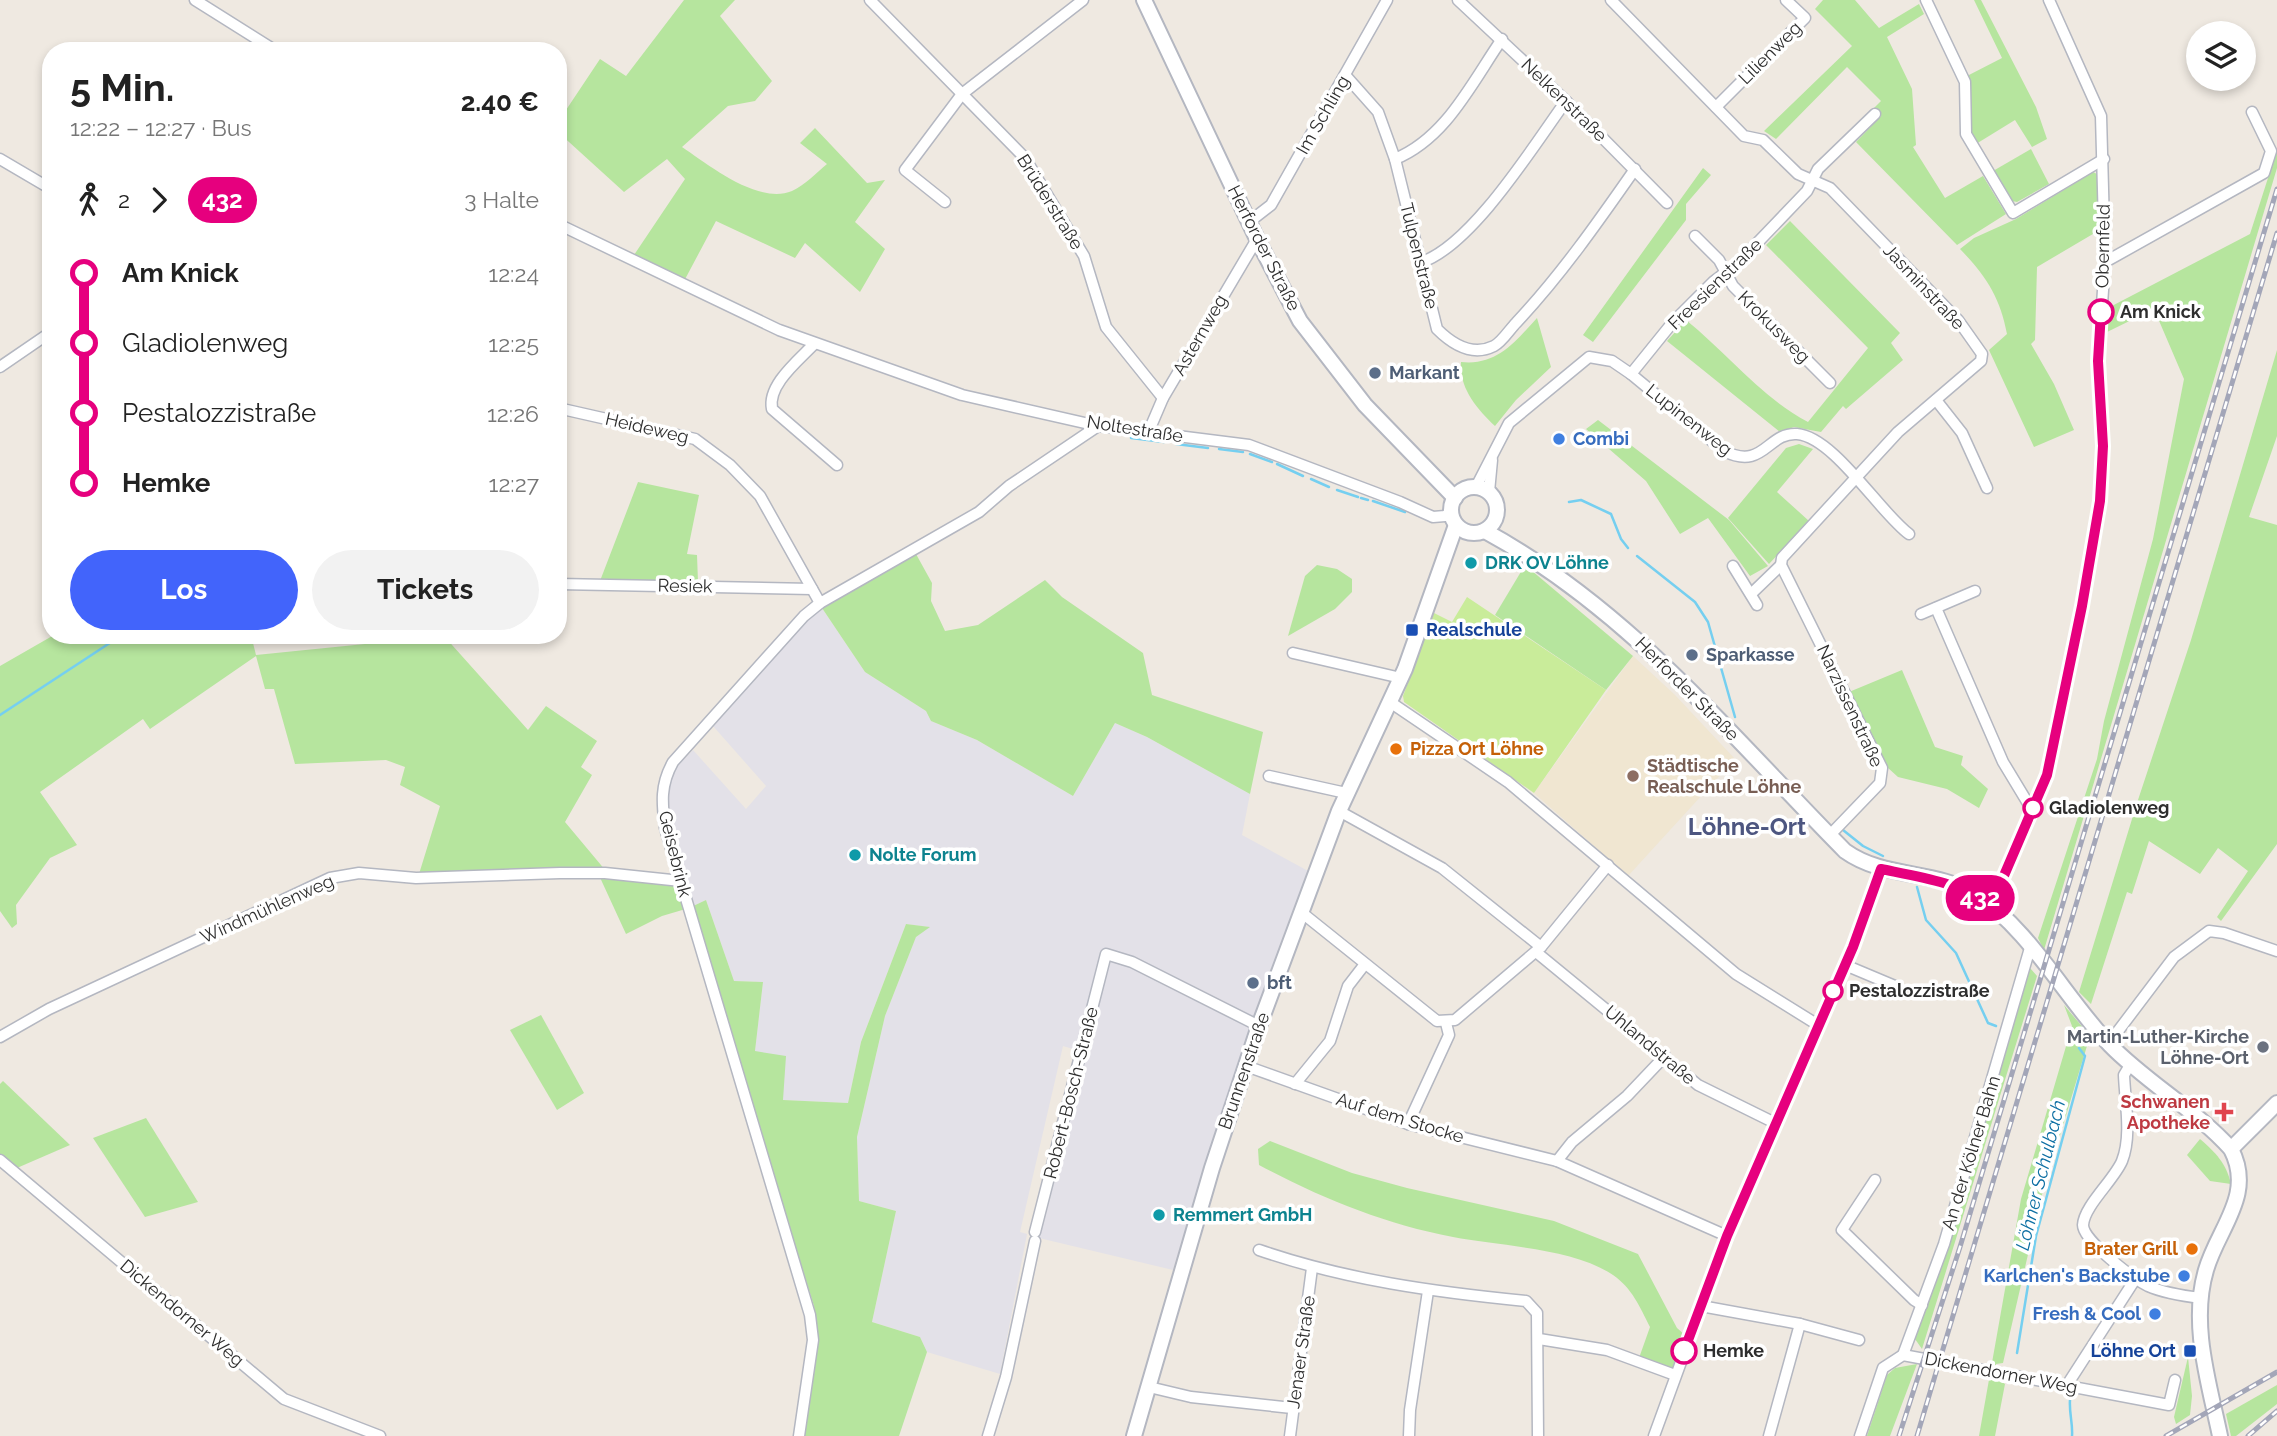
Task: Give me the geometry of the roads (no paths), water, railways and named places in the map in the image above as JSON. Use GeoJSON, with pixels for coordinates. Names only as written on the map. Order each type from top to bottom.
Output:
{"type":"FeatureCollection","features":[{"type":"Feature","properties":{"kind":"main road","name":"Herforder Straße"},"geometry":{"type":"LineString","coordinates":[[1144,0],[1257,239],[1300,321],[1365,405],[1426,469],[1465,501],[1477,532],[1517,547]]}},
{"type":"Feature","properties":{"kind":"main road"},"geometry":{"type":"LineString","coordinates":[[1465,501],[1497,507],[1496,519]]}},
{"type":"Feature","properties":{"kind":"main road","name":"Brunnenstraße"},"geometry":{"type":"LineString","coordinates":[[1134,1436],[1212,1168],[1259,1026],[1346,793],[1401,678],[1446,560],[1465,501]]}},
{"type":"Feature","properties":{"kind":"main road","name":"Herforder Straße"},"geometry":{"type":"LineString","coordinates":[[1496,519],[1517,547],[1639,639],[1830,835],[1863,863],[1945,882],[1974,894],[1991,906],[2030,948],[2109,1044],[2130,1065],[2231,1149]]}},
{"type":"Feature","properties":{"kind":"main road","name":"Brunnenstraße"},"geometry":{"type":"LineString","coordinates":[[1446,560],[1496,519]]}},
{"type":"Feature","properties":{"kind":"main road"},"geometry":{"type":"LineString","coordinates":[[2220,1436],[2202,1347],[2201,1298],[2206,1271],[2239,1191],[2238,1167],[2231,1149],[2277,1103]]}},
{"type":"Feature","properties":{"kind":"street"},"geometry":{"type":"LineString","coordinates":[[195,0],[262,42]]}},
{"type":"Feature","properties":{"kind":"street","name":"Brüderstraße"},"geometry":{"type":"LineString","coordinates":[[870,0],[1032,168],[1084,256],[1105,327],[1163,398]]}},
{"type":"Feature","properties":{"kind":"street"},"geometry":{"type":"LineString","coordinates":[[945,202],[905,170],[962,94],[1083,0]]}},
{"type":"Feature","properties":{"kind":"street","name":"Im Schling"},"geometry":{"type":"LineString","coordinates":[[1249,222],[1272,205],[1387,0]]}},
{"type":"Feature","properties":{"kind":"street","name":"Nelkenstraße"},"geometry":{"type":"LineString","coordinates":[[1458,0],[1566,101],[1667,204]]}},
{"type":"Feature","properties":{"kind":"street","name":"Jasminstraße"},"geometry":{"type":"LineString","coordinates":[[1611,0],[1744,136],[1763,139],[1798,174],[1829,188],[1958,320],[1982,354],[1982,361],[1898,432],[1855,477],[1782,562]]}},
{"type":"Feature","properties":{"kind":"street","name":"Lilienweg"},"geometry":{"type":"LineString","coordinates":[[1716,107],[1805,18],[1786,0]]}},
{"type":"Feature","properties":{"kind":"street"},"geometry":{"type":"LineString","coordinates":[[1926,0],[1965,82],[1966,134],[2012,213],[2105,159]]}},
{"type":"Feature","properties":{"kind":"street","name":"Obernfeld"},"geometry":{"type":"LineString","coordinates":[[1991,906],[2047,775],[2069,677],[2100,501],[2103,446],[2098,361],[2105,262],[2105,159],[2101,116],[2049,0]]}},
{"type":"Feature","properties":{"kind":"street"},"geometry":{"type":"LineString","coordinates":[[1395,159],[1416,150],[1437,133],[1502,39]]}},
{"type":"Feature","properties":{"kind":"street","name":"Tulpenstraße"},"geometry":{"type":"LineString","coordinates":[[1346,76],[1378,112],[1395,159],[1437,329],[1454,345],[1474,350],[1495,346],[1571,259],[1635,169]]}},
{"type":"Feature","properties":{"kind":"street"},"geometry":{"type":"LineString","coordinates":[[1422,262],[1436,257],[1492,204],[1566,101]]}},
{"type":"Feature","properties":{"kind":"street"},"geometry":{"type":"LineString","coordinates":[[2105,262],[2264,173],[2271,151],[2252,112]]}},
{"type":"Feature","properties":{"kind":"street"},"geometry":{"type":"LineString","coordinates":[[1812,180],[1818,169],[1875,114]]}},
{"type":"Feature","properties":{"kind":"street"},"geometry":{"type":"LineString","coordinates":[[0,159],[42,184]]}},
{"type":"Feature","properties":{"kind":"street","name":"Freesienstraße"},"geometry":{"type":"LineString","coordinates":[[1631,374],[1673,322],[1807,191],[1812,180]]}},
{"type":"Feature","properties":{"kind":"street","name":"Noltestraße"},"geometry":{"type":"LineString","coordinates":[[567,228],[682,285],[814,344],[962,395],[1098,426],[1249,445],[1439,518],[1465,501]]}},
{"type":"Feature","properties":{"kind":"street","name":"Krokusweg"},"geometry":{"type":"LineString","coordinates":[[1695,236],[1719,260],[1733,286],[1830,383]]}},
{"type":"Feature","properties":{"kind":"street","name":"Asternweg"},"geometry":{"type":"LineString","coordinates":[[1148,433],[1163,398],[1257,239]]}},
{"type":"Feature","properties":{"kind":"street"},"geometry":{"type":"LineString","coordinates":[[0,367],[42,338]]}},
{"type":"Feature","properties":{"kind":"street"},"geometry":{"type":"LineString","coordinates":[[814,344],[773,390],[770,400],[772,409],[837,465]]}},
{"type":"Feature","properties":{"kind":"street"},"geometry":{"type":"LineString","coordinates":[[1465,501],[1493,456],[1509,423],[1588,357],[1612,361],[1631,374]]}},
{"type":"Feature","properties":{"kind":"street","name":"Lupinenweg"},"geometry":{"type":"LineString","coordinates":[[1631,374],[1724,451],[1735,457],[1753,457],[1788,435],[1798,434],[1820,446],[1855,477]]}},
{"type":"Feature","properties":{"kind":"street"},"geometry":{"type":"LineString","coordinates":[[1936,400],[1962,433],[1987,488]]}},
{"type":"Feature","properties":{"kind":"street","name":"Heideweg"},"geometry":{"type":"LineString","coordinates":[[567,410],[695,439],[730,465],[760,496],[820,603]]}},
{"type":"Feature","properties":{"kind":"street","name":"Geisebrink"},"geometry":{"type":"LineString","coordinates":[[799,1436],[813,1340],[810,1315],[665,828],[662,794],[664,777],[681,752],[804,616],[820,603],[969,518],[1009,486],[1098,426]]}},
{"type":"Feature","properties":{"kind":"street"},"geometry":{"type":"LineString","coordinates":[[1855,477],[1899,527],[1909,534]]}},
{"type":"Feature","properties":{"kind":"street"},"geometry":{"type":"LineString","coordinates":[[1751,594],[1782,562]]}},
{"type":"Feature","properties":{"kind":"street","name":"Narzissenstraße"},"geometry":{"type":"LineString","coordinates":[[1782,562],[1882,768],[1880,783],[1830,835]]}},
{"type":"Feature","properties":{"kind":"street"},"geometry":{"type":"LineString","coordinates":[[1734,566],[1757,605]]}},
{"type":"Feature","properties":{"kind":"street","name":"Resiek"},"geometry":{"type":"LineString","coordinates":[[567,583],[812,589]]}},
{"type":"Feature","properties":{"kind":"street"},"geometry":{"type":"LineString","coordinates":[[1921,614],[1975,591]]}},
{"type":"Feature","properties":{"kind":"street"},"geometry":{"type":"LineString","coordinates":[[1936,608],[2003,762],[2032,810]]}},
{"type":"Feature","properties":{"kind":"street"},"geometry":{"type":"LineString","coordinates":[[1293,653],[1401,678]]}},
{"type":"Feature","properties":{"kind":"street"},"geometry":{"type":"LineString","coordinates":[[1390,702],[1508,782],[1736,974],[1818,1025]]}},
{"type":"Feature","properties":{"kind":"street"},"geometry":{"type":"LineString","coordinates":[[1269,776],[1346,793]]}},
{"type":"Feature","properties":{"kind":"street","name":"Uhlandstraße"},"geometry":{"type":"LineString","coordinates":[[1339,811],[1442,868],[1698,1085],[1775,1123]]}},
{"type":"Feature","properties":{"kind":"street"},"geometry":{"type":"LineString","coordinates":[[1301,912],[1437,1021],[1446,1023],[1455,1020],[1538,949],[1608,865]]}},
{"type":"Feature","properties":{"kind":"street"},"geometry":{"type":"LineString","coordinates":[[1654,1436],[1727,1236],[1845,965],[1881,869]]}},
{"type":"Feature","properties":{"kind":"street","name":"Windmühlenweg"},"geometry":{"type":"LineString","coordinates":[[0,1037],[49,1009],[330,878],[359,873],[416,878],[605,873],[681,881]]}},
{"type":"Feature","properties":{"kind":"street"},"geometry":{"type":"LineString","coordinates":[[2109,1044],[2174,957],[2208,931],[2224,933],[2277,951]]}},
{"type":"Feature","properties":{"kind":"street","name":"An der Kölner Bahn"},"geometry":{"type":"LineString","coordinates":[[1903,1355],[1971,1157],[2030,948]]}},
{"type":"Feature","properties":{"kind":"street","name":"Robert-Bosch-Straße"},"geometry":{"type":"LineString","coordinates":[[988,1436],[1006,1377],[1035,1236],[1106,954],[1132,961],[1259,1026]]}},
{"type":"Feature","properties":{"kind":"street"},"geometry":{"type":"LineString","coordinates":[[1295,1084],[1330,1041],[1348,986],[1365,964]]}},
{"type":"Feature","properties":{"kind":"street"},"geometry":{"type":"LineString","coordinates":[[1845,965],[1895,986]]}},
{"type":"Feature","properties":{"kind":"street"},"geometry":{"type":"LineString","coordinates":[[1408,1124],[1448,1035],[1446,1023]]}},
{"type":"Feature","properties":{"kind":"street"},"geometry":{"type":"LineString","coordinates":[[1557,1161],[1572,1142],[1627,1096],[1665,1056]]}},
{"type":"Feature","properties":{"kind":"street"},"geometry":{"type":"LineString","coordinates":[[2130,1065],[2124,1075],[2125,1152],[2116,1173],[2086,1215],[2083,1226],[2090,1242],[2148,1286],[2201,1298]]}},
{"type":"Feature","properties":{"kind":"street","name":"Auf dem Stocke"},"geometry":{"type":"LineString","coordinates":[[1246,1066],[1408,1124],[1557,1161],[1727,1236]]}},
{"type":"Feature","properties":{"kind":"street","name":"Dickendorner Weg"},"geometry":{"type":"LineString","coordinates":[[0,1160],[284,1399],[380,1436]]}},
{"type":"Feature","properties":{"kind":"street"},"geometry":{"type":"LineString","coordinates":[[1875,1180],[1842,1230],[1922,1305]]}},
{"type":"Feature","properties":{"kind":"street"},"geometry":{"type":"LineString","coordinates":[[1259,1250],[1312,1268],[1428,1291],[1525,1301],[1537,1313],[1538,1436]]}},
{"type":"Feature","properties":{"kind":"street","name":"Jenaer Straße"},"geometry":{"type":"LineString","coordinates":[[1290,1436],[1312,1268]]}},
{"type":"Feature","properties":{"kind":"street"},"geometry":{"type":"LineString","coordinates":[[2067,1385],[2136,1278]]}},
{"type":"Feature","properties":{"kind":"street"},"geometry":{"type":"LineString","coordinates":[[1409,1436],[1410,1410],[1428,1291]]}},
{"type":"Feature","properties":{"kind":"street"},"geometry":{"type":"LineString","coordinates":[[1700,1306],[1800,1325],[1859,1340]]}},
{"type":"Feature","properties":{"kind":"street"},"geometry":{"type":"LineString","coordinates":[[1769,1436],[1800,1325]]}},
{"type":"Feature","properties":{"kind":"street"},"geometry":{"type":"LineString","coordinates":[[1539,1339],[1606,1350],[1675,1375]]}},
{"type":"Feature","properties":{"kind":"street","name":"Dickendorner Weg"},"geometry":{"type":"LineString","coordinates":[[1860,1436],[1883,1368],[1903,1355],[2169,1405],[2175,1380]]}},
{"type":"Feature","properties":{"kind":"street"},"geometry":{"type":"LineString","coordinates":[[1149,1387],[1191,1397],[1292,1408]]}},
{"type":"Feature","properties":{"kind":"waterway"},"geometry":{"type":"LineString","coordinates":[[1131,438],[1164,442]]}},
{"type":"Feature","properties":{"kind":"waterway"},"geometry":{"type":"LineString","coordinates":[[1176,444],[1208,448]]}},
{"type":"Feature","properties":{"kind":"waterway"},"geometry":{"type":"LineString","coordinates":[[1219,449],[1243,452]]}},
{"type":"Feature","properties":{"kind":"waterway"},"geometry":{"type":"LineString","coordinates":[[1250,454],[1272,462]]}},
{"type":"Feature","properties":{"kind":"waterway"},"geometry":{"type":"LineString","coordinates":[[1277,464],[1303,476]]}},
{"type":"Feature","properties":{"kind":"waterway"},"geometry":{"type":"LineString","coordinates":[[1311,479],[1329,487]]}},
{"type":"Feature","properties":{"kind":"waterway"},"geometry":{"type":"LineString","coordinates":[[1337,490],[1358,497]]}},
{"type":"Feature","properties":{"kind":"waterway"},"geometry":{"type":"LineString","coordinates":[[1361,498],[1368,500]]}},
{"type":"Feature","properties":{"kind":"waterway","name":"Löhner Schulbach"},"geometry":{"type":"LineString","coordinates":[[1569,502],[1581,500],[1611,514],[1621,539],[1628,548]]}},
{"type":"Feature","properties":{"kind":"waterway"},"geometry":{"type":"LineString","coordinates":[[1373,501],[1405,512]]}},
{"type":"Feature","properties":{"kind":"waterway"},"geometry":{"type":"LineString","coordinates":[[1637,556],[1695,602],[1708,622],[1735,717]]}},
{"type":"Feature","properties":{"kind":"waterway"},"geometry":{"type":"LineString","coordinates":[[0,715],[108,644]]}},
{"type":"Feature","properties":{"kind":"waterway"},"geometry":{"type":"LineString","coordinates":[[1843,830],[1863,846],[1883,856]]}},
{"type":"Feature","properties":{"kind":"waterway","name":"Löhner Schulbach"},"geometry":{"type":"LineString","coordinates":[[1917,887],[1926,920],[1956,953],[1988,1023],[1996,1026]]}},
{"type":"Feature","properties":{"kind":"waterway","name":"Löhner Schulbach"},"geometry":{"type":"LineString","coordinates":[[2017,1353],[2036,1236],[2085,1056],[2079,1048]]}},
{"type":"Feature","properties":{"kind":"waterway","name":"Löhner Schulbach"},"geometry":{"type":"LineString","coordinates":[[2070,1400],[2072,1436]]}},
{"type":"Feature","properties":{"kind":"railway"},"geometry":{"type":"LineString","coordinates":[[1899,1436],[1960,1247],[2277,189]]}},
{"type":"Feature","properties":{"kind":"railway"},"geometry":{"type":"LineString","coordinates":[[1917,1436],[2277,233]]}},
{"type":"Feature","properties":{"kind":"railway"},"geometry":{"type":"LineString","coordinates":[[2166,1436],[2277,1372]]}},
{"type":"Feature","properties":{"kind":"railway"},"geometry":{"type":"LineString","coordinates":[[2248,1436],[2277,1411]]}},
{"type":"Feature","properties":{"kind":"place","name":"Am Knick"},"geometry":{"type":"Point","coordinates":[2101,312]}},
{"type":"Feature","properties":{"kind":"place","name":"Markant"},"geometry":{"type":"Point","coordinates":[1375,373]}},
{"type":"Feature","properties":{"kind":"place","name":"Combi"},"geometry":{"type":"Point","coordinates":[1559,439]}},
{"type":"Feature","properties":{"kind":"place","name":"DRK OV Löhne"},"geometry":{"type":"Point","coordinates":[1471,563]}},
{"type":"Feature","properties":{"kind":"place","name":"Realschule"},"geometry":{"type":"Point","coordinates":[1412,630]}},
{"type":"Feature","properties":{"kind":"place","name":"Sparkasse"},"geometry":{"type":"Point","coordinates":[1692,655]}},
{"type":"Feature","properties":{"kind":"place","name":"Pizza Ort Löhne"},"geometry":{"type":"Point","coordinates":[1396,749]}},
{"type":"Feature","properties":{"kind":"place","name":"Städtische Realschule Löhne"},"geometry":{"type":"Point","coordinates":[1633,776]}},
{"type":"Feature","properties":{"kind":"place","name":"Gladiolenweg"},"geometry":{"type":"Point","coordinates":[2033,808]}},
{"type":"Feature","properties":{"kind":"place","name":"Nolte Forum"},"geometry":{"type":"Point","coordinates":[855,855]}},
{"type":"Feature","properties":{"kind":"place","name":"bft"},"geometry":{"type":"Point","coordinates":[1253,983]}},
{"type":"Feature","properties":{"kind":"place","name":"Pestalozzistraße"},"geometry":{"type":"Point","coordinates":[1833,991]}},
{"type":"Feature","properties":{"kind":"place","name":"Martin-Luther-Kirche Löhne-Ort"},"geometry":{"type":"Point","coordinates":[2263,1047]}},
{"type":"Feature","properties":{"kind":"place","name":"Schwanen Apotheke"},"geometry":{"type":"Point","coordinates":[2224,1112]}},
{"type":"Feature","properties":{"kind":"place","name":"Remmert GmbH"},"geometry":{"type":"Point","coordinates":[1159,1215]}},
{"type":"Feature","properties":{"kind":"place","name":"Brater Grill"},"geometry":{"type":"Point","coordinates":[2192,1249]}},
{"type":"Feature","properties":{"kind":"place","name":"Karlchen's Backstube"},"geometry":{"type":"Point","coordinates":[2184,1276]}},
{"type":"Feature","properties":{"kind":"place","name":"Fresh & Cool"},"geometry":{"type":"Point","coordinates":[2155,1314]}},
{"type":"Feature","properties":{"kind":"place","name":"Hemke"},"geometry":{"type":"Point","coordinates":[1684,1351]}},
{"type":"Feature","properties":{"kind":"place","name":"Löhne Ort"},"geometry":{"type":"Point","coordinates":[2190,1351]}},
{"type":"Feature","properties":{"kind":"district","name":"Löhne-Ort"},"geometry":{"type":"Point","coordinates":[1747,827]}}]}
